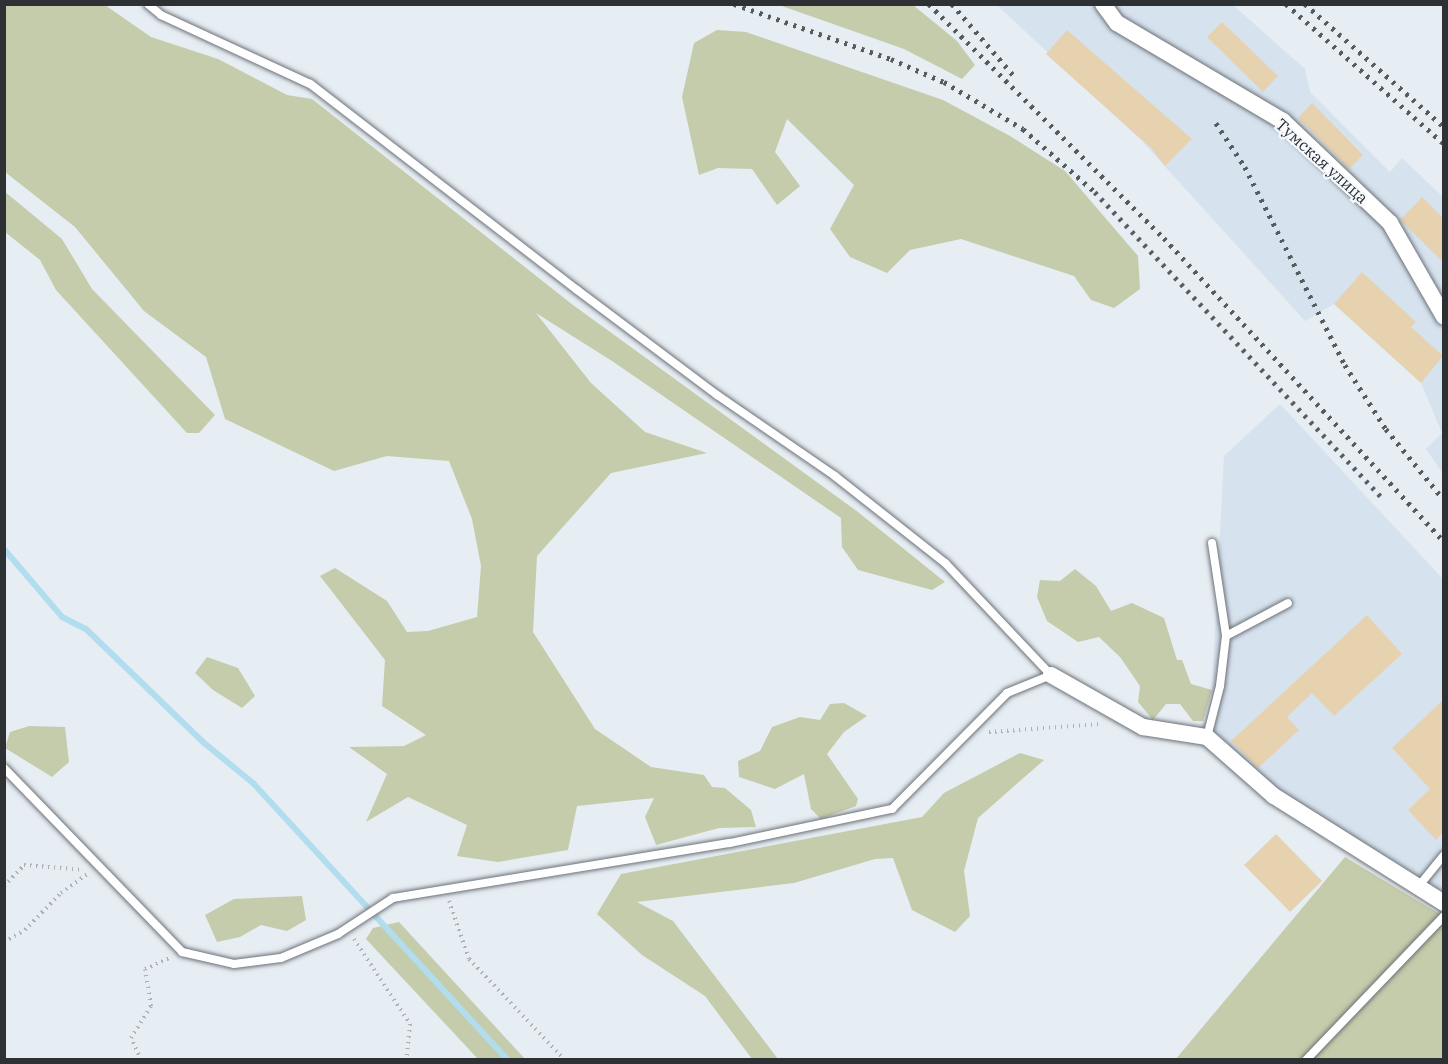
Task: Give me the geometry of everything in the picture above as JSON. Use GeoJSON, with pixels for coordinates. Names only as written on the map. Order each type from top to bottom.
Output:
{"type":"FeatureCollection","features":[{"type":"Feature","properties":{"kind":"street","name":"Тумская улица"},"geometry":{"type":"LineString","coordinates":[[1103,4],[1117,23],[1283,122],[1390,223],[1443,317]]}},
{"type":"Feature","properties":{"kind":"street"},"geometry":{"type":"LineString","coordinates":[[1051,675],[1135,723],[1207,737],[1274,796],[1443,903]]}},
{"type":"Feature","properties":{"kind":"lane"},"geometry":{"type":"LineString","coordinates":[[4,768],[183,952],[234,964],[281,958],[346,928],[393,898],[730,843],[892,809],[1007,693],[1051,675],[945,563],[834,476],[717,395],[596,304],[310,84],[161,15],[147,4]]}},
{"type":"Feature","properties":{"kind":"lane"},"geometry":{"type":"LineString","coordinates":[[1207,737],[1220,686],[1226,636],[1212,543]]}},
{"type":"Feature","properties":{"kind":"lane"},"geometry":{"type":"LineString","coordinates":[[1226,636],[1288,603]]}},
{"type":"Feature","properties":{"kind":"lane"},"geometry":{"type":"LineString","coordinates":[[1418,886],[1443,855]]}},
{"type":"Feature","properties":{"kind":"lane"},"geometry":{"type":"LineString","coordinates":[[1306,1059],[1443,916]]}},
{"type":"Feature","properties":{"kind":"path"},"geometry":{"type":"LineString","coordinates":[[984,734],[1135,723]]}},
{"type":"Feature","properties":{"kind":"path"},"geometry":{"type":"LineString","coordinates":[[4,886],[24,865],[53,864],[107,874]]}},
{"type":"Feature","properties":{"kind":"path"},"geometry":{"type":"LineString","coordinates":[[4,942],[25,930],[61,892],[92,871]]}},
{"type":"Feature","properties":{"kind":"path"},"geometry":{"type":"LineString","coordinates":[[444,890],[469,958],[565,1059]]}},
{"type":"Feature","properties":{"kind":"path"},"geometry":{"type":"LineString","coordinates":[[346,928],[410,1024],[406,1059]]}},
{"type":"Feature","properties":{"kind":"path"},"geometry":{"type":"LineString","coordinates":[[141,1059],[131,1038],[151,1006],[146,969],[183,952]]}},
{"type":"Feature","properties":{"kind":"shaded area"},"geometry":{"type":"Polygon","coordinates":[[[997,5],[1233,5],[1305,69],[1310,92],[1390,172],[1402,158],[1443,197],[1443,474],[1426,449],[1442,433],[1421,383],[1334,304],[1305,321],[1142,141],[997,5]]]}},
{"type":"Feature","properties":{"kind":"shaded area"},"geometry":{"type":"Polygon","coordinates":[[[1280,404],[1443,579],[1443,895],[1255,774],[1210,728],[1224,456],[1280,404]]]}},
{"type":"Feature","properties":{"kind":"green space"},"geometry":{"type":"Polygon","coordinates":[[[4,5],[105,5],[151,37],[218,59],[287,95],[312,99],[573,305],[858,512],[945,582],[932,590],[858,570],[842,547],[841,518],[612,361],[536,313],[591,383],[645,432],[707,453],[611,473],[537,556],[533,632],[595,729],[651,767],[704,775],[712,787],[725,788],[751,810],[756,827],[719,828],[656,845],[645,817],[654,798],[577,806],[568,850],[498,862],[457,856],[467,825],[408,797],[366,822],[387,774],[349,747],[404,746],[426,735],[382,706],[385,660],[320,576],[335,568],[387,601],[407,632],[428,631],[477,617],[481,566],[472,519],[449,461],[387,456],[334,471],[225,419],[206,357],[144,311],[75,227],[5,172],[4,5]]]}},
{"type":"Feature","properties":{"kind":"green space"},"geometry":{"type":"Polygon","coordinates":[[[779,5],[913,5],[957,41],[975,65],[962,79],[904,49],[779,5]]]}},
{"type":"Feature","properties":{"kind":"green space"},"geometry":{"type":"Polygon","coordinates":[[[717,30],[746,32],[943,100],[1010,136],[1065,171],[1138,256],[1140,289],[1114,308],[1091,300],[1074,276],[961,239],[910,250],[887,273],[850,257],[830,229],[854,185],[787,119],[775,152],[800,186],[777,205],[752,169],[718,168],[699,175],[682,97],[694,43],[717,30]]]}},
{"type":"Feature","properties":{"kind":"green space"},"geometry":{"type":"Polygon","coordinates":[[[4,191],[62,239],[92,289],[215,415],[199,433],[187,433],[56,290],[40,260],[5,232],[4,191]]]}},
{"type":"Feature","properties":{"kind":"green space"},"geometry":{"type":"Polygon","coordinates":[[[1075,569],[1096,586],[1111,611],[1132,603],[1164,618],[1177,660],[1182,660],[1191,684],[1212,690],[1203,721],[1193,721],[1180,704],[1166,704],[1153,720],[1138,702],[1140,686],[1120,657],[1099,637],[1078,642],[1047,621],[1037,597],[1040,580],[1060,581],[1075,569]]]}},
{"type":"Feature","properties":{"kind":"green space"},"geometry":{"type":"Polygon","coordinates":[[[207,657],[238,668],[255,696],[242,708],[213,690],[195,673],[207,657]]]}},
{"type":"Feature","properties":{"kind":"green space"},"geometry":{"type":"Polygon","coordinates":[[[844,703],[867,716],[844,732],[827,754],[858,799],[856,806],[821,819],[811,809],[804,774],[775,789],[739,777],[738,761],[760,751],[772,727],[800,717],[820,720],[830,704],[844,703]]]}},
{"type":"Feature","properties":{"kind":"green space"},"geometry":{"type":"Polygon","coordinates":[[[29,726],[65,727],[69,762],[52,777],[5,748],[10,732],[29,726]]]}},
{"type":"Feature","properties":{"kind":"green space"},"geometry":{"type":"Polygon","coordinates":[[[1020,753],[1044,760],[978,818],[964,871],[970,916],[955,932],[912,910],[893,858],[875,859],[794,883],[637,902],[673,921],[778,1059],[752,1059],[705,996],[642,955],[597,914],[621,874],[922,817],[944,793],[1020,753]]]}},
{"type":"Feature","properties":{"kind":"green space"},"geometry":{"type":"Polygon","coordinates":[[[1345,857],[1443,916],[1443,1059],[1175,1060],[1345,857]]]}},
{"type":"Feature","properties":{"kind":"green space"},"geometry":{"type":"Polygon","coordinates":[[[302,896],[306,920],[287,931],[261,925],[240,937],[217,942],[205,915],[234,899],[302,896]]]}},
{"type":"Feature","properties":{"kind":"green space"},"geometry":{"type":"Polygon","coordinates":[[[399,922],[525,1059],[478,1059],[366,939],[373,928],[399,922]]]}},
{"type":"Feature","properties":{"kind":"building"},"geometry":{"type":"Polygon","coordinates":[[[1222,22],[1278,76],[1263,92],[1207,37],[1222,22]]]}},
{"type":"Feature","properties":{"kind":"building"},"geometry":{"type":"Polygon","coordinates":[[[1067,30],[1192,139],[1165,166],[1152,149],[1046,54],[1067,30]]]}},
{"type":"Feature","properties":{"kind":"building"},"geometry":{"type":"Polygon","coordinates":[[[1312,103],[1363,155],[1349,169],[1298,118],[1312,103]]]}},
{"type":"Feature","properties":{"kind":"building"},"geometry":{"type":"Polygon","coordinates":[[[1422,197],[1443,218],[1443,262],[1400,220],[1422,197]]]}},
{"type":"Feature","properties":{"kind":"building"},"geometry":{"type":"Polygon","coordinates":[[[1362,272],[1416,322],[1411,327],[1443,356],[1421,383],[1334,304],[1362,272]]]}},
{"type":"Feature","properties":{"kind":"building"},"geometry":{"type":"Polygon","coordinates":[[[1367,615],[1402,654],[1334,716],[1312,693],[1287,717],[1299,730],[1258,768],[1231,741],[1367,615]]]}},
{"type":"Feature","properties":{"kind":"building"},"geometry":{"type":"Polygon","coordinates":[[[1443,700],[1443,832],[1436,840],[1408,810],[1430,789],[1392,748],[1443,700]]]}},
{"type":"Feature","properties":{"kind":"building"},"geometry":{"type":"Polygon","coordinates":[[[1276,834],[1322,881],[1290,912],[1244,865],[1276,834]]]}},
{"type":"Feature","properties":{"kind":"waterway"},"geometry":{"type":"LineString","coordinates":[[4,549],[62,617],[86,629],[203,742],[253,783],[508,1060]]}},
{"type":"Feature","properties":{"kind":"railway"},"geometry":{"type":"LineString","coordinates":[[734,4],[891,59],[944,82],[1023,129],[1095,192],[1381,497]]}},
{"type":"Feature","properties":{"kind":"railway"},"geometry":{"type":"LineString","coordinates":[[929,4],[1164,238],[1444,541]]}},
{"type":"Feature","properties":{"kind":"railway"},"geometry":{"type":"LineString","coordinates":[[952,4],[1015,77]]}},
{"type":"Feature","properties":{"kind":"railway"},"geometry":{"type":"LineString","coordinates":[[1286,4],[1444,144]]}},
{"type":"Feature","properties":{"kind":"railway"},"geometry":{"type":"LineString","coordinates":[[1305,4],[1444,127]]}},
{"type":"Feature","properties":{"kind":"railway"},"geometry":{"type":"LineString","coordinates":[[1216,123],[1245,167],[1345,365],[1386,429],[1440,495]]}}]}
